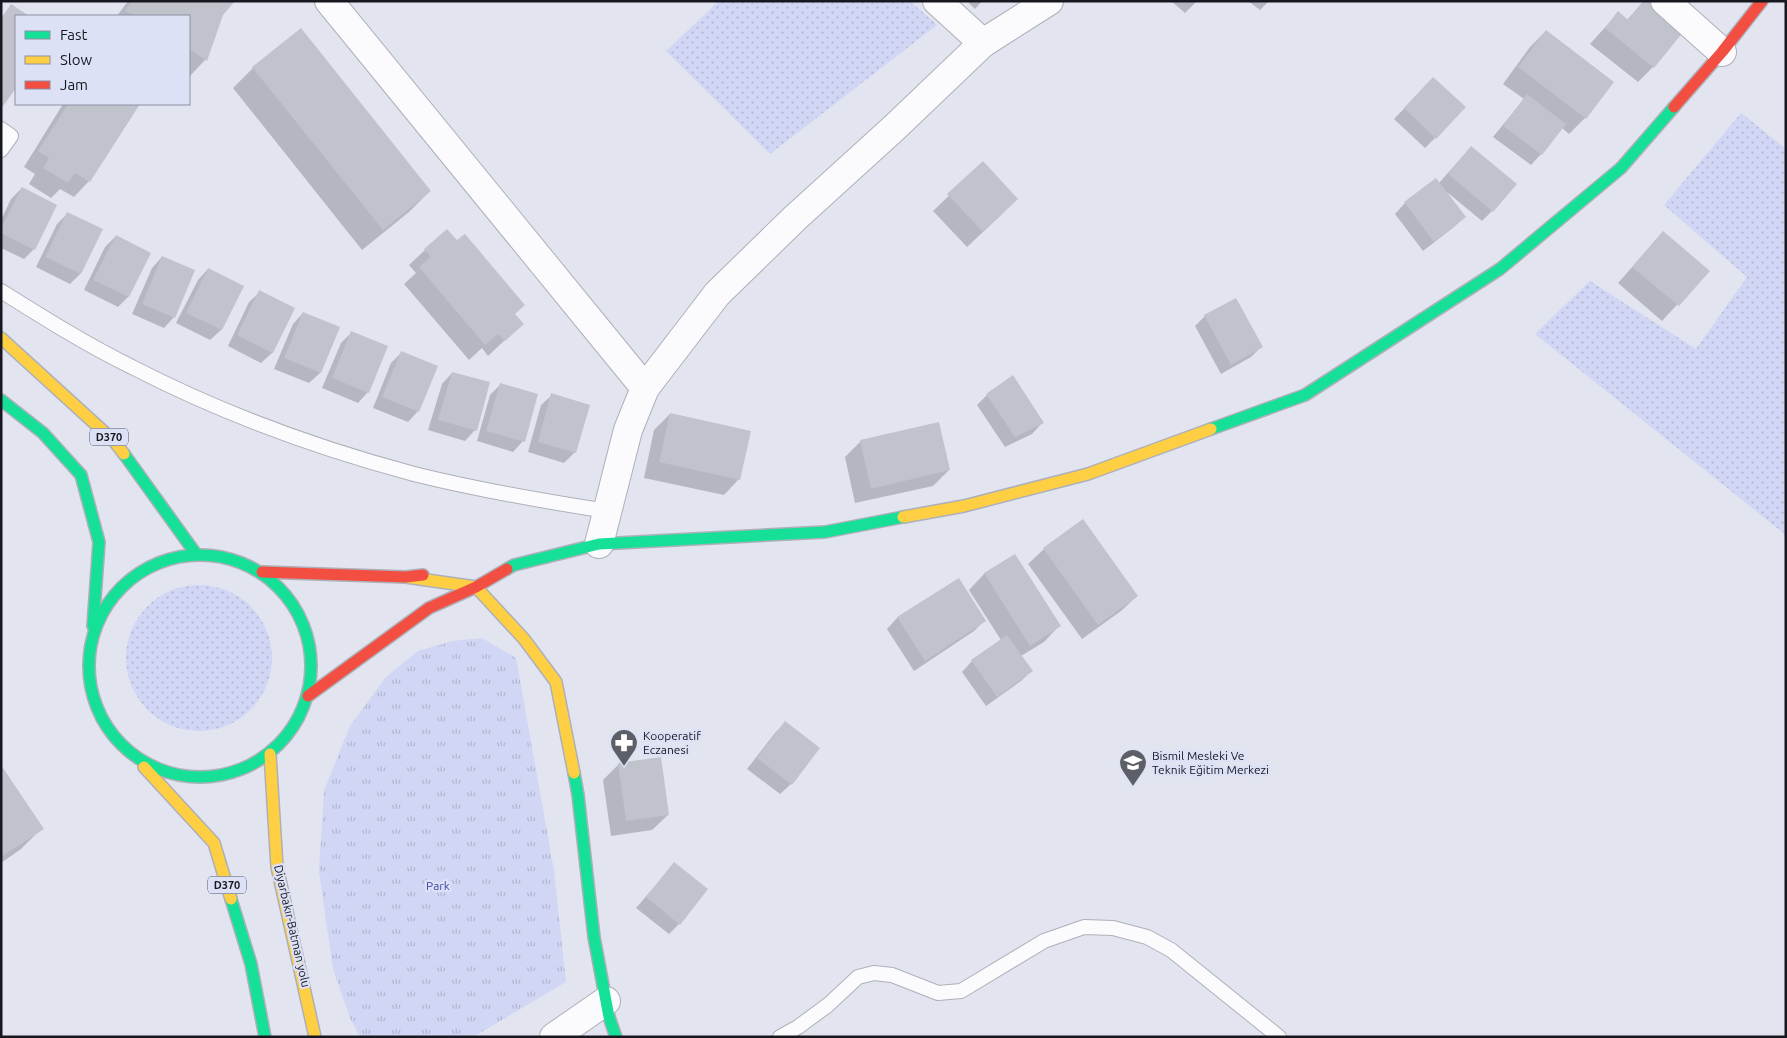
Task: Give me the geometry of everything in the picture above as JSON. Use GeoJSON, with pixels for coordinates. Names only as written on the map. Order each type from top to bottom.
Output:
{"type":"FeatureCollection","features":[{"type":"Feature","properties":{"kind":"main road"},"geometry":{"type":"LineString","coordinates":[[485,568],[514,565],[599,544],[825,532],[964,506],[1088,474],[1304,395],[1500,269],[1621,168],[1722,52],[1762,1]]}},
{"type":"Feature","properties":{"kind":"main road","name":"D370"},"geometry":{"type":"LineString","coordinates":[[1,338],[114,441],[196,554]]}},
{"type":"Feature","properties":{"kind":"main road"},"geometry":{"type":"LineString","coordinates":[[1,400],[43,433],[81,475],[99,542],[88,671],[95,706],[112,736],[138,760],[170,774],[205,778],[240,772],[270,754],[294,728],[308,696],[312,661],[305,626],[288,596],[262,572],[230,558],[196,554],[161,561],[131,578],[107,604],[92,636]]}},
{"type":"Feature","properties":{"kind":"main road"},"geometry":{"type":"LineString","coordinates":[[308,696],[429,608],[476,587],[514,565]]}},
{"type":"Feature","properties":{"kind":"main road"},"geometry":{"type":"LineString","coordinates":[[262,572],[406,577],[476,587],[524,639],[556,682],[578,796],[594,937],[606,1001],[616,1037]]}},
{"type":"Feature","properties":{"kind":"main road"},"geometry":{"type":"LineString","coordinates":[[406,577],[455,572]]}},
{"type":"Feature","properties":{"kind":"main road","name":"Diyarbakır-Batman yolu"},"geometry":{"type":"LineString","coordinates":[[270,754],[277,867],[315,1037]]}},
{"type":"Feature","properties":{"kind":"main road","name":"D370"},"geometry":{"type":"LineString","coordinates":[[138,760],[214,844],[251,964],[265,1037]]}},
{"type":"Feature","properties":{"kind":"street"},"geometry":{"type":"LineString","coordinates":[[329,1],[645,388]]}},
{"type":"Feature","properties":{"kind":"street"},"geometry":{"type":"LineString","coordinates":[[937,1],[983,43]]}},
{"type":"Feature","properties":{"kind":"street"},"geometry":{"type":"LineString","coordinates":[[599,544],[628,430],[645,388],[717,294],[795,218],[894,128],[983,43],[1049,1]]}},
{"type":"Feature","properties":{"kind":"street"},"geometry":{"type":"LineString","coordinates":[[1665,1],[1722,52]]}},
{"type":"Feature","properties":{"kind":"street"},"geometry":{"type":"LineString","coordinates":[[554,1037],[606,1001]]}},
{"type":"Feature","properties":{"kind":"lane"},"geometry":{"type":"LineString","coordinates":[[1,129],[11,136],[1,150]]}},
{"type":"Feature","properties":{"kind":"lane"},"geometry":{"type":"LineString","coordinates":[[1,291],[78,339],[132,368],[220,407],[300,438],[414,474],[472,488],[607,511]]}},
{"type":"Feature","properties":{"kind":"lane"},"geometry":{"type":"LineString","coordinates":[[780,1037],[798,1028],[828,1005],[858,977],[874,973],[892,975],[938,993],[961,991],[1044,941],[1084,927],[1113,928],[1147,937],[1172,950],[1278,1037]]}},
{"type":"Feature","properties":{"kind":"green space"},"geometry":{"type":"Polygon","coordinates":[[[719,1],[910,1],[937,25],[770,154],[666,51],[719,1]]]}},
{"type":"Feature","properties":{"kind":"green space"},"geometry":{"type":"Polygon","coordinates":[[[1741,113],[1786,149],[1786,535],[1535,334],[1590,281],[1696,349],[1747,277],[1664,205],[1741,113]]]}},
{"type":"Feature","properties":{"kind":"green space"},"geometry":{"type":"Polygon","coordinates":[[[199,585],[227,590],[251,606],[267,630],[272,658],[267,686],[251,710],[227,726],[199,731],[171,726],[147,710],[131,686],[126,658],[131,630],[147,606],[171,590],[199,585]]]}},
{"type":"Feature","properties":{"kind":"green space","name":"Park"},"geometry":{"type":"Polygon","coordinates":[[[482,638],[516,658],[554,871],[566,982],[473,1037],[360,1037],[350,1018],[333,969],[319,871],[324,791],[350,726],[386,677],[418,651],[453,641],[482,638]]]}},
{"type":"Feature","properties":{"kind":"building"},"geometry":{"type":"Polygon","coordinates":[[[132,1],[235,1],[223,15],[207,61],[190,50],[190,15],[133,15],[125,11],[132,1]]]}},
{"type":"Feature","properties":{"kind":"building"},"geometry":{"type":"Polygon","coordinates":[[[1643,1],[1648,1],[1684,31],[1654,68],[1605,28],[1618,11],[1628,20],[1643,1]]]}},
{"type":"Feature","properties":{"kind":"building"},"geometry":{"type":"Polygon","coordinates":[[[11,4],[28,15],[15,15],[15,89],[1,109],[1,19],[11,4]]]}},
{"type":"Feature","properties":{"kind":"building"},"geometry":{"type":"Polygon","coordinates":[[[301,28],[431,191],[383,230],[252,67],[301,28]]]}},
{"type":"Feature","properties":{"kind":"building"},"geometry":{"type":"Polygon","coordinates":[[[1546,30],[1614,82],[1586,119],[1518,67],[1546,30]]]}},
{"type":"Feature","properties":{"kind":"building"},"geometry":{"type":"Polygon","coordinates":[[[1433,77],[1466,107],[1436,139],[1404,108],[1433,77]]]}},
{"type":"Feature","properties":{"kind":"building"},"geometry":{"type":"Polygon","coordinates":[[[1527,94],[1566,124],[1542,155],[1503,126],[1527,94]]]}},
{"type":"Feature","properties":{"kind":"building"},"geometry":{"type":"Polygon","coordinates":[[[67,105],[139,105],[90,182],[75,173],[68,183],[43,168],[49,158],[38,151],[67,105]]]}},
{"type":"Feature","properties":{"kind":"building"},"geometry":{"type":"Polygon","coordinates":[[[1471,146],[1517,184],[1493,212],[1448,174],[1471,146]]]}},
{"type":"Feature","properties":{"kind":"building"},"geometry":{"type":"Polygon","coordinates":[[[983,161],[1018,199],[983,232],[947,194],[983,161]]]}},
{"type":"Feature","properties":{"kind":"building"},"geometry":{"type":"Polygon","coordinates":[[[1436,178],[1466,217],[1434,242],[1404,202],[1436,178]]]}},
{"type":"Feature","properties":{"kind":"building"},"geometry":{"type":"Polygon","coordinates":[[[22,187],[57,205],[35,250],[1,233],[1,228],[22,187]]]}},
{"type":"Feature","properties":{"kind":"building"},"geometry":{"type":"Polygon","coordinates":[[[67,212],[103,229],[81,274],[45,257],[67,212]]]}},
{"type":"Feature","properties":{"kind":"building"},"geometry":{"type":"Polygon","coordinates":[[[447,229],[457,240],[465,234],[525,305],[515,314],[524,324],[505,341],[498,334],[485,345],[419,267],[431,257],[424,249],[447,229]]]}},
{"type":"Feature","properties":{"kind":"building"},"geometry":{"type":"Polygon","coordinates":[[[1663,231],[1710,271],[1679,306],[1632,267],[1663,231]]]}},
{"type":"Feature","properties":{"kind":"building"},"geometry":{"type":"Polygon","coordinates":[[[116,235],[151,253],[129,297],[93,280],[116,235]]]}},
{"type":"Feature","properties":{"kind":"building"},"geometry":{"type":"Polygon","coordinates":[[[162,256],[195,270],[175,318],[142,304],[162,256]]]}},
{"type":"Feature","properties":{"kind":"building"},"geometry":{"type":"Polygon","coordinates":[[[208,268],[244,286],[222,330],[186,313],[208,268]]]}},
{"type":"Feature","properties":{"kind":"building"},"geometry":{"type":"Polygon","coordinates":[[[259,290],[295,308],[273,353],[237,335],[259,290]]]}},
{"type":"Feature","properties":{"kind":"building"},"geometry":{"type":"Polygon","coordinates":[[[1236,298],[1263,347],[1231,365],[1204,315],[1236,298]]]}},
{"type":"Feature","properties":{"kind":"building"},"geometry":{"type":"Polygon","coordinates":[[[303,312],[340,327],[321,373],[284,358],[303,312]]]}},
{"type":"Feature","properties":{"kind":"building"},"geometry":{"type":"Polygon","coordinates":[[[351,331],[388,346],[369,393],[332,378],[351,331]]]}},
{"type":"Feature","properties":{"kind":"building"},"geometry":{"type":"Polygon","coordinates":[[[401,351],[438,366],[419,412],[382,397],[401,351]]]}},
{"type":"Feature","properties":{"kind":"building"},"geometry":{"type":"Polygon","coordinates":[[[452,372],[490,382],[477,431],[438,420],[452,372]]]}},
{"type":"Feature","properties":{"kind":"building"},"geometry":{"type":"Polygon","coordinates":[[[1013,375],[1044,423],[1015,437],[986,394],[1013,375]]]}},
{"type":"Feature","properties":{"kind":"building"},"geometry":{"type":"Polygon","coordinates":[[[500,383],[538,394],[525,442],[486,431],[500,383]]]}},
{"type":"Feature","properties":{"kind":"building"},"geometry":{"type":"Polygon","coordinates":[[[551,393],[590,405],[576,453],[538,442],[551,393]]]}},
{"type":"Feature","properties":{"kind":"building"},"geometry":{"type":"Polygon","coordinates":[[[670,413],[751,431],[740,480],[659,462],[670,413]]]}},
{"type":"Feature","properties":{"kind":"building"},"geometry":{"type":"Polygon","coordinates":[[[939,422],[950,470],[871,489],[860,440],[939,422]]]}},
{"type":"Feature","properties":{"kind":"building"},"geometry":{"type":"Polygon","coordinates":[[[1083,519],[1138,596],[1098,625],[1043,548],[1083,519]]]}},
{"type":"Feature","properties":{"kind":"building"},"geometry":{"type":"Polygon","coordinates":[[[1015,554],[1061,626],[1030,646],[984,573],[1015,554]]]}},
{"type":"Feature","properties":{"kind":"building"},"geometry":{"type":"Polygon","coordinates":[[[959,578],[986,621],[925,661],[897,617],[959,578]]]}},
{"type":"Feature","properties":{"kind":"building"},"geometry":{"type":"Polygon","coordinates":[[[1007,635],[1033,671],[997,697],[971,660],[1007,635]]]}},
{"type":"Feature","properties":{"kind":"building"},"geometry":{"type":"Polygon","coordinates":[[[785,721],[820,748],[792,785],[757,758],[785,721]]]}},
{"type":"Feature","properties":{"kind":"building"},"geometry":{"type":"Polygon","coordinates":[[[661,757],[669,815],[626,821],[618,763],[661,757]]]}},
{"type":"Feature","properties":{"kind":"building"},"geometry":{"type":"Polygon","coordinates":[[[1,765],[44,829],[1,857],[1,765]]]}},
{"type":"Feature","properties":{"kind":"building"},"geometry":{"type":"Polygon","coordinates":[[[674,862],[708,889],[680,925],[646,897],[674,862]]]}},
{"type":"Feature","properties":{"kind":"traffic: fast"},"geometry":{"type":"LineString","coordinates":[[1211,429],[1305,395],[1500,269],[1621,168],[1674,107]]}},
{"type":"Feature","properties":{"kind":"traffic: fast"},"geometry":{"type":"LineString","coordinates":[[1,400],[43,433],[81,475],[99,542],[93,626]]}},
{"type":"Feature","properties":{"kind":"traffic: fast"},"geometry":{"type":"LineString","coordinates":[[124,454],[196,554]]}},
{"type":"Feature","properties":{"kind":"traffic: fast"},"geometry":{"type":"LineString","coordinates":[[507,569],[514,565],[599,544],[825,532],[903,517]]}},
{"type":"Feature","properties":{"kind":"traffic: fast"},"geometry":{"type":"LineString","coordinates":[[189,555],[211,555],[243,563],[262,573],[279,587],[293,604],[303,623],[309,644],[311,666],[309,688],[303,709],[293,728],[279,745],[262,759],[232,773],[211,777],[189,777],[168,773],[138,759],[114,737],[107,728],[93,698],[89,677],[89,655],[93,634],[107,604],[129,580],[138,573],[168,559],[189,555]]}},
{"type":"Feature","properties":{"kind":"traffic: fast"},"geometry":{"type":"LineString","coordinates":[[574,773],[594,937],[609,1017],[616,1037]]}},
{"type":"Feature","properties":{"kind":"traffic: fast"},"geometry":{"type":"LineString","coordinates":[[231,899],[251,964],[265,1037]]}},
{"type":"Feature","properties":{"kind":"traffic: slow"},"geometry":{"type":"LineString","coordinates":[[1,338],[114,441],[124,454]]}},
{"type":"Feature","properties":{"kind":"traffic: slow"},"geometry":{"type":"LineString","coordinates":[[903,517],[964,506],[1088,474],[1211,429]]}},
{"type":"Feature","properties":{"kind":"traffic: slow"},"geometry":{"type":"LineString","coordinates":[[406,577],[476,587],[524,639],[556,682],[574,773]]}},
{"type":"Feature","properties":{"kind":"traffic: slow"},"geometry":{"type":"LineString","coordinates":[[270,754],[277,867],[315,1037]]}},
{"type":"Feature","properties":{"kind":"traffic: slow"},"geometry":{"type":"LineString","coordinates":[[144,767],[214,843],[231,899]]}},
{"type":"Feature","properties":{"kind":"traffic: jam"},"geometry":{"type":"LineString","coordinates":[[1674,107],[1722,52],[1762,1]]}},
{"type":"Feature","properties":{"kind":"traffic: jam"},"geometry":{"type":"LineString","coordinates":[[308,696],[429,608],[476,587],[507,569]]}},
{"type":"Feature","properties":{"kind":"traffic: jam"},"geometry":{"type":"LineString","coordinates":[[262,572],[406,577],[423,575]]}},
{"type":"Feature","properties":{"kind":"place","name":"Kooperatif Eczanesi"},"geometry":{"type":"Point","coordinates":[624,767]}},
{"type":"Feature","properties":{"kind":"place","name":"Bismil Mesleki Ve Teknik Eğitim Merkezi"},"geometry":{"type":"Point","coordinates":[1133,787]}}]}
